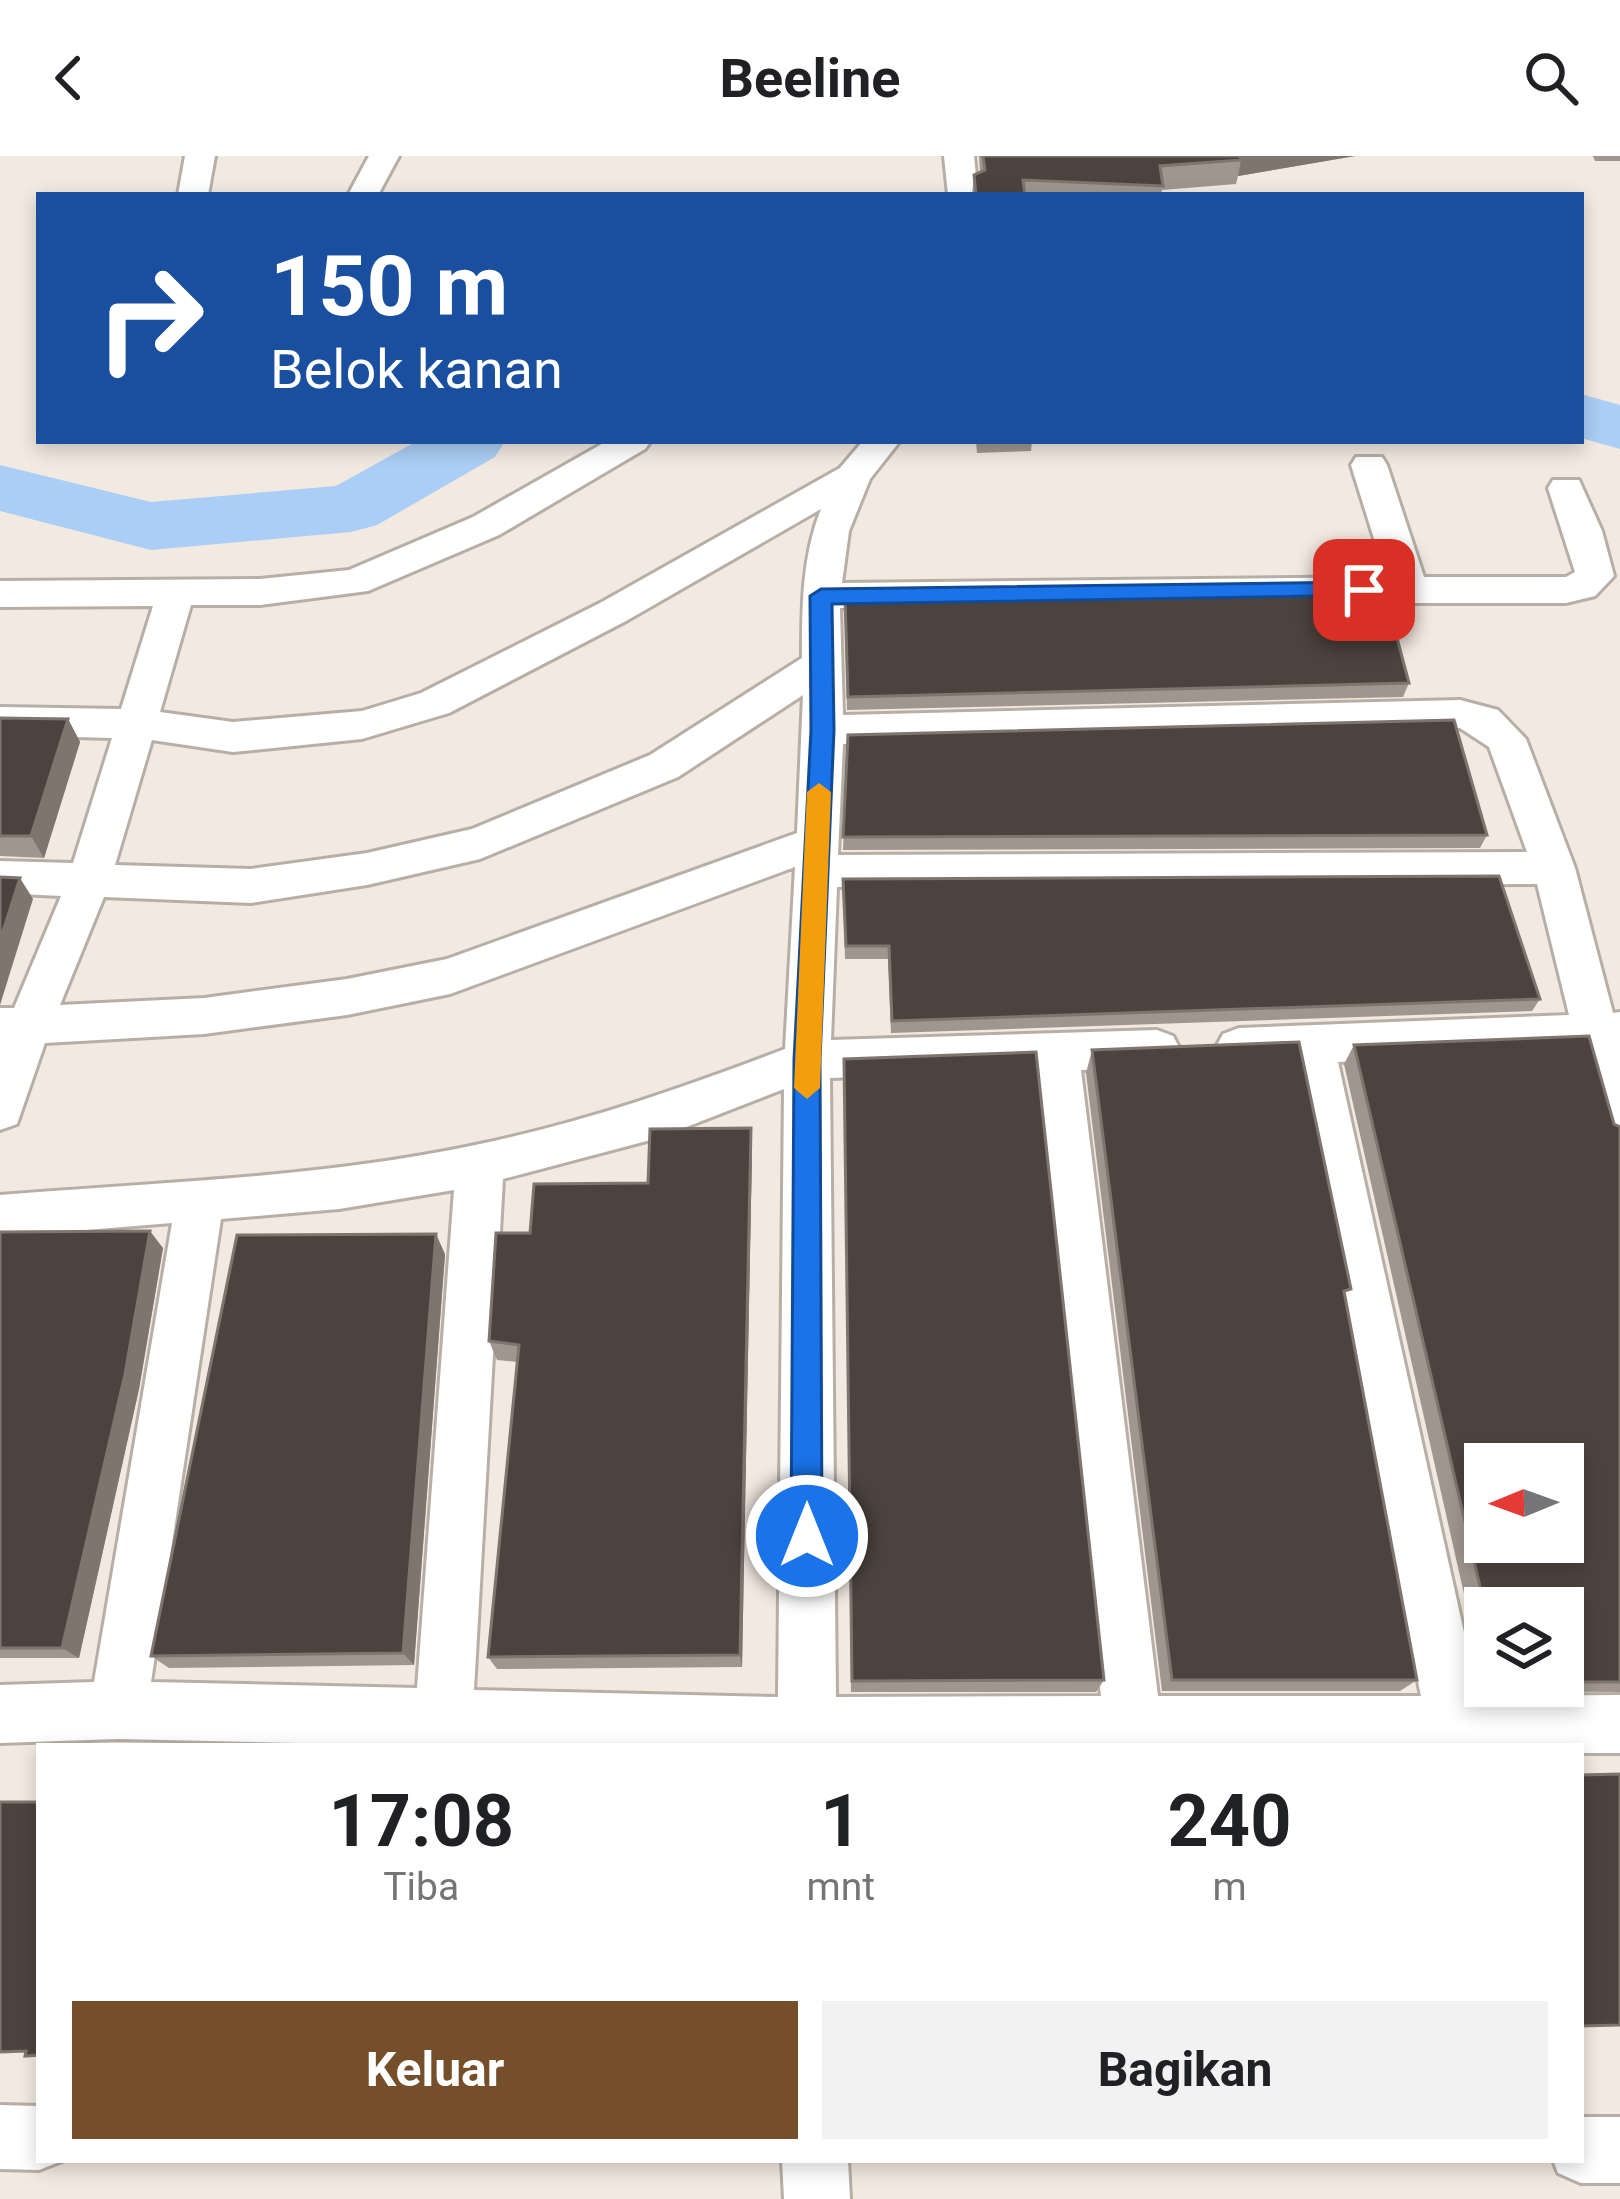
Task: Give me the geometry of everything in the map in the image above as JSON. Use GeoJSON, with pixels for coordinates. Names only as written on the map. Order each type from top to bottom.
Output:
{"type":"FeatureCollection","features":[{"type":"Feature","properties":{"kind":"street"},"geometry":{"type":"LineString","coordinates":[[194,192],[200,156]]}},
{"type":"Feature","properties":{"kind":"street"},"geometry":{"type":"LineString","coordinates":[[365,192],[384,156]]}},
{"type":"Feature","properties":{"kind":"street"},"geometry":{"type":"LineString","coordinates":[[959,156],[964,192]]}},
{"type":"Feature","properties":{"kind":"street"},"geometry":{"type":"LineString","coordinates":[[0,594],[316,588],[392,570],[506,515],[629,444]]}},
{"type":"Feature","properties":{"kind":"street"},"geometry":{"type":"LineString","coordinates":[[807,1736],[807,1060],[823,730],[821,596],[831,531],[867,459]]}},
{"type":"Feature","properties":{"kind":"street"},"geometry":{"type":"LineString","coordinates":[[0,721],[140,724],[233,736],[362,725],[435,703],[613,612],[867,459]]}},
{"type":"Feature","properties":{"kind":"street"},"geometry":{"type":"LineString","coordinates":[[1369,465],[1409,590]]}},
{"type":"Feature","properties":{"kind":"street"},"geometry":{"type":"LineString","coordinates":[[821,596],[1582,587],[1595,576],[1602,534],[1566,488]]}},
{"type":"Feature","properties":{"kind":"street"},"geometry":{"type":"LineString","coordinates":[[0,1110],[14,1027],[90,878],[176,593]]}},
{"type":"Feature","properties":{"kind":"street"},"geometry":{"type":"LineString","coordinates":[[0,877],[251,886],[367,869],[480,843],[664,766],[820,665]]}},
{"type":"Feature","properties":{"kind":"street"},"geometry":{"type":"LineString","coordinates":[[823,730],[1460,714],[1484,720],[1506,739],[1554,868],[1608,1031],[1620,1128]]}},
{"type":"Feature","properties":{"kind":"street"},"geometry":{"type":"LineString","coordinates":[[14,1027],[204,1016],[347,997],[450,976],[815,857],[1554,868]]}},
{"type":"Feature","properties":{"kind":"street"},"geometry":{"type":"LineString","coordinates":[[0,1216],[339,1188],[480,1165],[658,1118],[807,1060],[1608,1031]]}},
{"type":"Feature","properties":{"kind":"street"},"geometry":{"type":"LineString","coordinates":[[1312,1045],[1456,1728]]}},
{"type":"Feature","properties":{"kind":"street"},"geometry":{"type":"LineString","coordinates":[[1056,1051],[1133,1728]]}},
{"type":"Feature","properties":{"kind":"street"},"geometry":{"type":"LineString","coordinates":[[444,1715],[480,1165]]}},
{"type":"Feature","properties":{"kind":"street"},"geometry":{"type":"LineString","coordinates":[[118,1710],[200,1198]]}},
{"type":"Feature","properties":{"kind":"street"},"geometry":{"type":"LineString","coordinates":[[0,1714],[118,1710],[444,1715],[807,1736],[1620,1724]]}},
{"type":"Feature","properties":{"kind":"street"},"geometry":{"type":"LineString","coordinates":[[0,2137],[36,2138]]}},
{"type":"Feature","properties":{"kind":"street"},"geometry":{"type":"LineString","coordinates":[[1584,2150],[1620,2150]]}},
{"type":"Feature","properties":{"kind":"street"},"geometry":{"type":"LineString","coordinates":[[815,2163],[817,2199]]}},
{"type":"Feature","properties":{"kind":"building"},"geometry":{"type":"Polygon","coordinates":[[[983,156],[1240,156],[1241,160],[1160,166],[1163,186],[1023,180],[1025,192],[976,192],[974,175],[985,170],[983,156]]]}},
{"type":"Feature","properties":{"kind":"building"},"geometry":{"type":"Polygon","coordinates":[[[1385,593],[1409,683],[848,697],[845,598],[1385,593]]]}},
{"type":"Feature","properties":{"kind":"building"},"geometry":{"type":"Polygon","coordinates":[[[0,718],[68,719],[31,836],[0,836],[0,718]]]}},
{"type":"Feature","properties":{"kind":"building"},"geometry":{"type":"Polygon","coordinates":[[[1454,720],[1487,835],[843,837],[848,735],[1454,720]]]}},
{"type":"Feature","properties":{"kind":"building"},"geometry":{"type":"Polygon","coordinates":[[[1499,876],[1540,999],[892,1021],[889,946],[846,946],[843,879],[1499,876]]]}},
{"type":"Feature","properties":{"kind":"building"},"geometry":{"type":"Polygon","coordinates":[[[0,877],[20,878],[0,941],[0,877]]]}},
{"type":"Feature","properties":{"kind":"building"},"geometry":{"type":"Polygon","coordinates":[[[1589,1036],[1614,1124],[1620,1127],[1620,1682],[1584,1682],[1584,1587],[1480,1587],[1475,1563],[1584,1563],[1584,1443],[1464,1443],[1464,1518],[1354,1045],[1589,1036]]]}},
{"type":"Feature","properties":{"kind":"building"},"geometry":{"type":"Polygon","coordinates":[[[1299,1042],[1351,1289],[1344,1291],[1417,1680],[1172,1680],[1092,1050],[1299,1042]]]}},
{"type":"Feature","properties":{"kind":"building"},"geometry":{"type":"Polygon","coordinates":[[[1036,1052],[1104,1680],[852,1681],[844,1059],[1036,1052]]]}},
{"type":"Feature","properties":{"kind":"building"},"geometry":{"type":"Polygon","coordinates":[[[751,1128],[740,1655],[488,1657],[519,1345],[489,1341],[496,1233],[530,1233],[534,1184],[648,1183],[650,1129],[751,1128]]]}},
{"type":"Feature","properties":{"kind":"building"},"geometry":{"type":"Polygon","coordinates":[[[150,1231],[125,1374],[62,1648],[0,1648],[0,1232],[150,1231]]]}},
{"type":"Feature","properties":{"kind":"building"},"geometry":{"type":"Polygon","coordinates":[[[436,1234],[403,1653],[151,1656],[237,1235],[436,1234]]]}},
{"type":"Feature","properties":{"kind":"building"},"geometry":{"type":"Polygon","coordinates":[[[1620,1774],[1620,2025],[1584,2026],[1584,1775],[1620,1774]]]}},
{"type":"Feature","properties":{"kind":"building"},"geometry":{"type":"Polygon","coordinates":[[[0,1802],[36,1802],[36,2055],[0,2052],[0,1802]]]}},
{"type":"Feature","properties":{"kind":"waterway"},"geometry":{"type":"LineString","coordinates":[[1584,417],[1620,427]]}},
{"type":"Feature","properties":{"kind":"waterway"},"geometry":{"type":"LineString","coordinates":[[0,488],[151,526],[351,508],[465,444]]}},
{"type":"Feature","properties":{"kind":"slow traffic"},"geometry":{"type":"LineString","coordinates":[[807,1088],[819,792]]}},
{"type":"Feature","properties":{"kind":"route"},"geometry":{"type":"LineString","coordinates":[[807,1536],[807,1060],[823,730],[821,596],[1364,590]]}}]}
